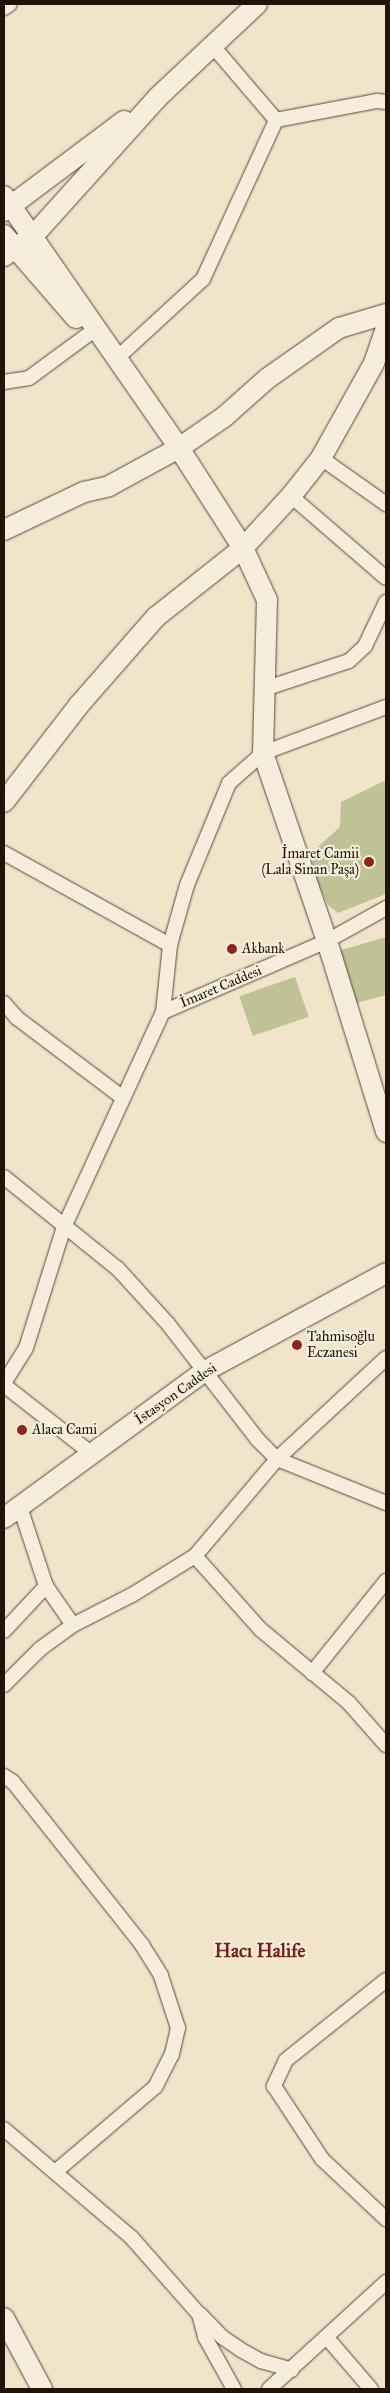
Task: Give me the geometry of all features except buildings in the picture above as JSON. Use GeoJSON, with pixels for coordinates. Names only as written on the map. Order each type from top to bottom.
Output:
{"type":"FeatureCollection","features":[{"type":"Feature","properties":{"kind":"street"},"geometry":{"type":"LineString","coordinates":[[4,8],[10,4]]}},
{"type":"Feature","properties":{"kind":"street"},"geometry":{"type":"LineString","coordinates":[[116,358],[89,334],[7,247],[33,236],[158,96],[256,4]]}},
{"type":"Feature","properties":{"kind":"street"},"geometry":{"type":"LineString","coordinates":[[212,45],[276,120]]}},
{"type":"Feature","properties":{"kind":"street"},"geometry":{"type":"LineString","coordinates":[[158,96],[6,204],[33,236],[179,448],[243,548],[267,600],[263,753],[327,941],[386,1132]]}},
{"type":"Feature","properties":{"kind":"street"},"geometry":{"type":"LineString","coordinates":[[276,120],[376,100],[386,102]]}},
{"type":"Feature","properties":{"kind":"street"},"geometry":{"type":"LineString","coordinates":[[116,358],[202,279],[276,120]]}},
{"type":"Feature","properties":{"kind":"street"},"geometry":{"type":"LineString","coordinates":[[4,530],[84,492],[109,486],[179,448],[224,417],[268,378],[339,328],[386,314]]}},
{"type":"Feature","properties":{"kind":"street"},"geometry":{"type":"LineString","coordinates":[[4,802],[80,705],[156,616],[243,548],[291,496],[321,458],[374,363],[386,328]]}},
{"type":"Feature","properties":{"kind":"street"},"geometry":{"type":"LineString","coordinates":[[4,382],[29,378],[89,334]]}},
{"type":"Feature","properties":{"kind":"street"},"geometry":{"type":"LineString","coordinates":[[321,458],[386,504]]}},
{"type":"Feature","properties":{"kind":"street"},"geometry":{"type":"LineString","coordinates":[[291,496],[386,578]]}},
{"type":"Feature","properties":{"kind":"street"},"geometry":{"type":"LineString","coordinates":[[264,689],[349,661],[365,646],[386,602]]}},
{"type":"Feature","properties":{"kind":"street"},"geometry":{"type":"LineString","coordinates":[[92,1454],[4,1384],[26,1348],[64,1226],[122,1097],[163,1012],[170,945],[187,885],[229,783],[263,753],[386,707]]}},
{"type":"Feature","properties":{"kind":"street"},"geometry":{"type":"LineString","coordinates":[[4,853],[170,945]]}},
{"type":"Feature","properties":{"kind":"street","name":"İmaret Caddesi"},"geometry":{"type":"LineString","coordinates":[[163,1012],[327,941],[386,908]]}},
{"type":"Feature","properties":{"kind":"street"},"geometry":{"type":"LineString","coordinates":[[4,1003],[17,1018],[122,1097]]}},
{"type":"Feature","properties":{"kind":"street"},"geometry":{"type":"LineString","coordinates":[[4,1177],[118,1269],[204,1371],[258,1440],[277,1459],[386,1503]]}},
{"type":"Feature","properties":{"kind":"street","name":"İstasyon Caddesi"},"geometry":{"type":"LineString","coordinates":[[12,1513],[204,1371],[386,1273]]}},
{"type":"Feature","properties":{"kind":"street"},"geometry":{"type":"LineString","coordinates":[[4,1685],[40,1649],[73,1625],[132,1595],[195,1556],[277,1459],[386,1358]]}},
{"type":"Feature","properties":{"kind":"street"},"geometry":{"type":"LineString","coordinates":[[12,1513],[46,1586],[73,1625]]}},
{"type":"Feature","properties":{"kind":"street"},"geometry":{"type":"LineString","coordinates":[[195,1556],[260,1629],[349,1703],[386,1745]]}},
{"type":"Feature","properties":{"kind":"street"},"geometry":{"type":"LineString","coordinates":[[312,1673],[386,1581]]}},
{"type":"Feature","properties":{"kind":"street"},"geometry":{"type":"LineString","coordinates":[[4,1631],[46,1586]]}},
{"type":"Feature","properties":{"kind":"street"},"geometry":{"type":"LineString","coordinates":[[4,1776],[13,1782],[142,1945],[161,1976],[178,2028],[172,2054],[155,2087],[55,2172]]}},
{"type":"Feature","properties":{"kind":"street"},"geometry":{"type":"LineString","coordinates":[[386,1980],[286,2060],[274,2086],[322,2158],[386,2219]]}},
{"type":"Feature","properties":{"kind":"street"},"geometry":{"type":"LineString","coordinates":[[4,2129],[131,2238],[222,2337],[241,2350],[261,2360],[292,2370]]}},
{"type":"Feature","properties":{"kind":"street"},"geometry":{"type":"LineString","coordinates":[[269,2389],[328,2339],[386,2282]]}},
{"type":"Feature","properties":{"kind":"street"},"geometry":{"type":"LineString","coordinates":[[199,2314],[205,2337],[234,2389]]}},
{"type":"Feature","properties":{"kind":"street"},"geometry":{"type":"LineString","coordinates":[[4,2318],[42,2389]]}},
{"type":"Feature","properties":{"kind":"street"},"geometry":{"type":"LineString","coordinates":[[328,2339],[372,2389]]}},
{"type":"Feature","properties":{"kind":"green space"},"geometry":{"type":"Polygon","coordinates":[[[386,780],[386,894],[338,913],[328,905],[315,877],[311,853],[340,827],[341,802],[386,780]]]}},
{"type":"Feature","properties":{"kind":"green space"},"geometry":{"type":"Polygon","coordinates":[[[386,937],[386,995],[353,1004],[338,951],[386,937]]]}},
{"type":"Feature","properties":{"kind":"green space"},"geometry":{"type":"Polygon","coordinates":[[[295,977],[309,1017],[253,1036],[239,996],[295,977]]]}},
{"type":"Feature","properties":{"kind":"place","name":"İmaret Camii (Lala Sinan Paşa)"},"geometry":{"type":"Point","coordinates":[369,862]}},
{"type":"Feature","properties":{"kind":"place","name":"Akbank"},"geometry":{"type":"Point","coordinates":[232,949]}},
{"type":"Feature","properties":{"kind":"place","name":"Tahmisoğlu Eczanesi"},"geometry":{"type":"Point","coordinates":[297,1345]}},
{"type":"Feature","properties":{"kind":"place","name":"Alaca Cami"},"geometry":{"type":"Point","coordinates":[22,1430]}},
{"type":"Feature","properties":{"kind":"district","name":"Hacı Halife"},"geometry":{"type":"Point","coordinates":[260,1951]}}]}
